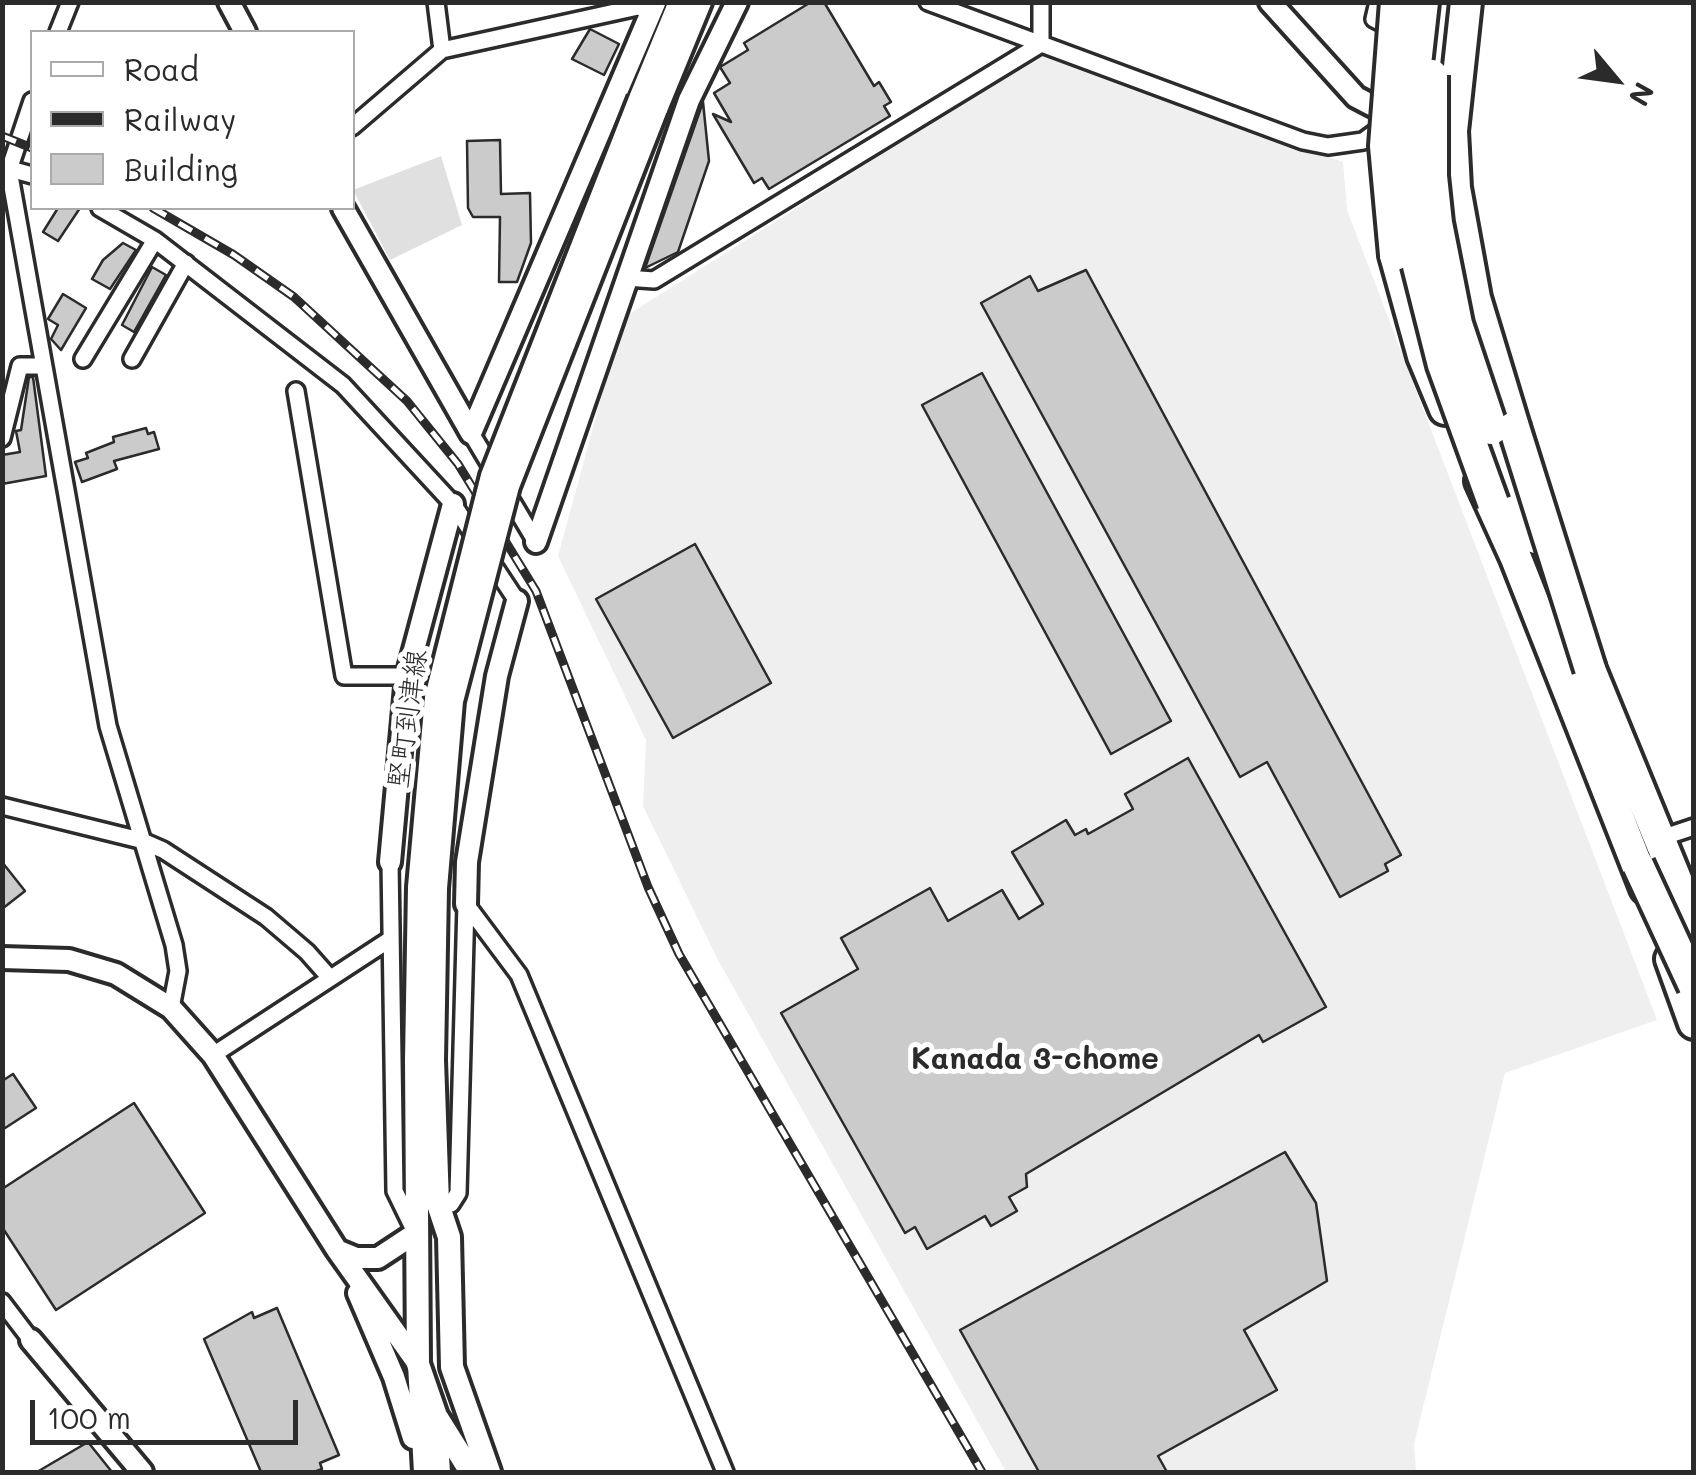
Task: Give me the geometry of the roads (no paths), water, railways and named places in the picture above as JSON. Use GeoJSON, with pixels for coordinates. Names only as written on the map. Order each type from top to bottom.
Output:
{"type":"FeatureCollection","features":[{"type":"Feature","properties":{"kind":"highway"},"geometry":{"type":"LineString","coordinates":[[1396,2],[1384,146],[1396,255],[1423,356],[1454,430],[1492,504]]}},
{"type":"Feature","properties":{"kind":"highway"},"geometry":{"type":"LineString","coordinates":[[1423,2],[1409,126],[1416,250],[1443,365],[1492,504],[1638,865],[1694,988]]}},
{"type":"Feature","properties":{"kind":"highway"},"geometry":{"type":"LineString","coordinates":[[1442,2],[1430,124],[1437,222],[1457,324],[1492,429],[1683,882],[1694,923]]}},
{"type":"Feature","properties":{"kind":"highway"},"geometry":{"type":"LineString","coordinates":[[1466,2],[1452,131],[1463,246],[1492,360],[1590,669]]}},
{"type":"Feature","properties":{"kind":"highway"},"geometry":{"type":"LineString","coordinates":[[1638,865],[1694,1023]]}},
{"type":"Feature","properties":{"kind":"highway"},"geometry":{"type":"LineString","coordinates":[[1683,882],[1694,933]]}},
{"type":"Feature","properties":{"kind":"main road","name":"堅町到津線"},"geometry":{"type":"LineString","coordinates":[[648,104],[680,2]]}},
{"type":"Feature","properties":{"kind":"main road","name":"堅町到津線"},"geometry":{"type":"LineString","coordinates":[[482,1469],[444,1457],[430,1399],[409,1362],[424,1060],[420,887],[436,698],[492,476],[648,104],[700,2]]}},
{"type":"Feature","properties":{"kind":"main road","name":"堅町到津線"},"geometry":{"type":"LineString","coordinates":[[424,1060],[438,1204],[449,1238],[452,1367],[482,1469]]}},
{"type":"Feature","properties":{"kind":"main road"},"geometry":{"type":"LineString","coordinates":[[438,1204],[430,1399],[482,1469]]}},
{"type":"Feature","properties":{"kind":"main road"},"geometry":{"type":"LineString","coordinates":[[409,1362],[434,1342]]}},
{"type":"Feature","properties":{"kind":"street"},"geometry":{"type":"LineString","coordinates":[[59,30],[70,2]]}},
{"type":"Feature","properties":{"kind":"street"},"geometry":{"type":"LineString","coordinates":[[229,2],[244,30]]}},
{"type":"Feature","properties":{"kind":"street"},"geometry":{"type":"LineString","coordinates":[[436,2],[442,50]]}},
{"type":"Feature","properties":{"kind":"street"},"geometry":{"type":"LineString","coordinates":[[536,542],[688,100],[738,2]]}},
{"type":"Feature","properties":{"kind":"street"},"geometry":{"type":"LineString","coordinates":[[928,2],[1303,141],[1328,146],[1363,141],[1396,118]]}},
{"type":"Feature","properties":{"kind":"street"},"geometry":{"type":"LineString","coordinates":[[1041,2],[1041,44]]}},
{"type":"Feature","properties":{"kind":"street"},"geometry":{"type":"LineString","coordinates":[[1270,2],[1356,97],[1396,118],[1438,133]]}},
{"type":"Feature","properties":{"kind":"street"},"geometry":{"type":"LineString","coordinates":[[1378,2],[1374,18],[1405,36]]}},
{"type":"Feature","properties":{"kind":"street"},"geometry":{"type":"LineString","coordinates":[[1411,2],[1396,118],[1428,286],[1480,448],[1694,988]]}},
{"type":"Feature","properties":{"kind":"street"},"geometry":{"type":"LineString","coordinates":[[1455,2],[1438,133],[1455,274],[1494,403],[1670,835],[1683,882]]}},
{"type":"Feature","properties":{"kind":"street"},"geometry":{"type":"LineString","coordinates":[[355,125],[442,50],[654,5]]}},
{"type":"Feature","properties":{"kind":"street"},"geometry":{"type":"LineString","coordinates":[[471,434],[654,5]]}},
{"type":"Feature","properties":{"kind":"street"},"geometry":{"type":"LineString","coordinates":[[626,278],[654,280],[1041,44]]}},
{"type":"Feature","properties":{"kind":"street"},"geometry":{"type":"LineString","coordinates":[[30,105],[6,169],[108,726],[174,945],[178,971],[171,1008]]}},
{"type":"Feature","properties":{"kind":"street"},"geometry":{"type":"LineString","coordinates":[[103,210],[155,240],[344,385],[453,504],[517,602],[491,713],[467,862],[458,1193],[451,1204],[438,1204]]}},
{"type":"Feature","properties":{"kind":"street"},"geometry":{"type":"LineString","coordinates":[[344,210],[536,542]]}},
{"type":"Feature","properties":{"kind":"street"},"geometry":{"type":"LineString","coordinates":[[82,359],[155,240]]}},
{"type":"Feature","properties":{"kind":"street"},"geometry":{"type":"LineString","coordinates":[[132,359],[186,264]]}},
{"type":"Feature","properties":{"kind":"street"},"geometry":{"type":"LineString","coordinates":[[2,438],[20,366],[42,366]]}},
{"type":"Feature","properties":{"kind":"street"},"geometry":{"type":"LineString","coordinates":[[296,391],[344,676],[407,676]]}},
{"type":"Feature","properties":{"kind":"street"},"geometry":{"type":"LineString","coordinates":[[337,1250],[356,1258],[378,1258],[416,1233],[395,1191],[390,862],[407,676],[453,504]]}},
{"type":"Feature","properties":{"kind":"street"},"geometry":{"type":"LineString","coordinates":[[2,806],[140,840],[266,918],[307,952],[330,978]]}},
{"type":"Feature","properties":{"kind":"street"},"geometry":{"type":"LineString","coordinates":[[1670,835],[1694,827]]}},
{"type":"Feature","properties":{"kind":"street"},"geometry":{"type":"LineString","coordinates":[[466,904],[519,975],[726,1472]]}},
{"type":"Feature","properties":{"kind":"street"},"geometry":{"type":"LineString","coordinates":[[213,1055],[389,940]]}},
{"type":"Feature","properties":{"kind":"street"},"geometry":{"type":"LineString","coordinates":[[2,958],[88,963],[143,987],[171,1008],[213,1055],[409,1362]]}},
{"type":"Feature","properties":{"kind":"street"},"geometry":{"type":"LineString","coordinates":[[337,1250],[407,1414],[424,1472]]}},
{"type":"Feature","properties":{"kind":"street"},"geometry":{"type":"LineString","coordinates":[[2,1302],[142,1472]]}},
{"type":"Feature","properties":{"kind":"street"},"geometry":{"type":"LineString","coordinates":[[366,1311],[409,1362]]}},
{"type":"Feature","properties":{"kind":"street"},"geometry":{"type":"LineString","coordinates":[[424,1472],[430,1399]]}},
{"type":"Feature","properties":{"kind":"street"},"geometry":{"type":"LineString","coordinates":[[424,1472],[444,1457]]}},
{"type":"Feature","properties":{"kind":"railway"},"geometry":{"type":"LineString","coordinates":[[2,136],[30,147]]}},
{"type":"Feature","properties":{"kind":"railway"},"geometry":{"type":"LineString","coordinates":[[156,210],[234,255],[294,297],[407,401],[458,464],[536,591],[648,887],[679,954],[982,1472]]}},
{"type":"Feature","properties":{"kind":"district","name":"Kanada 3-chome"},"geometry":{"type":"Point","coordinates":[1035,1060]}}]}
